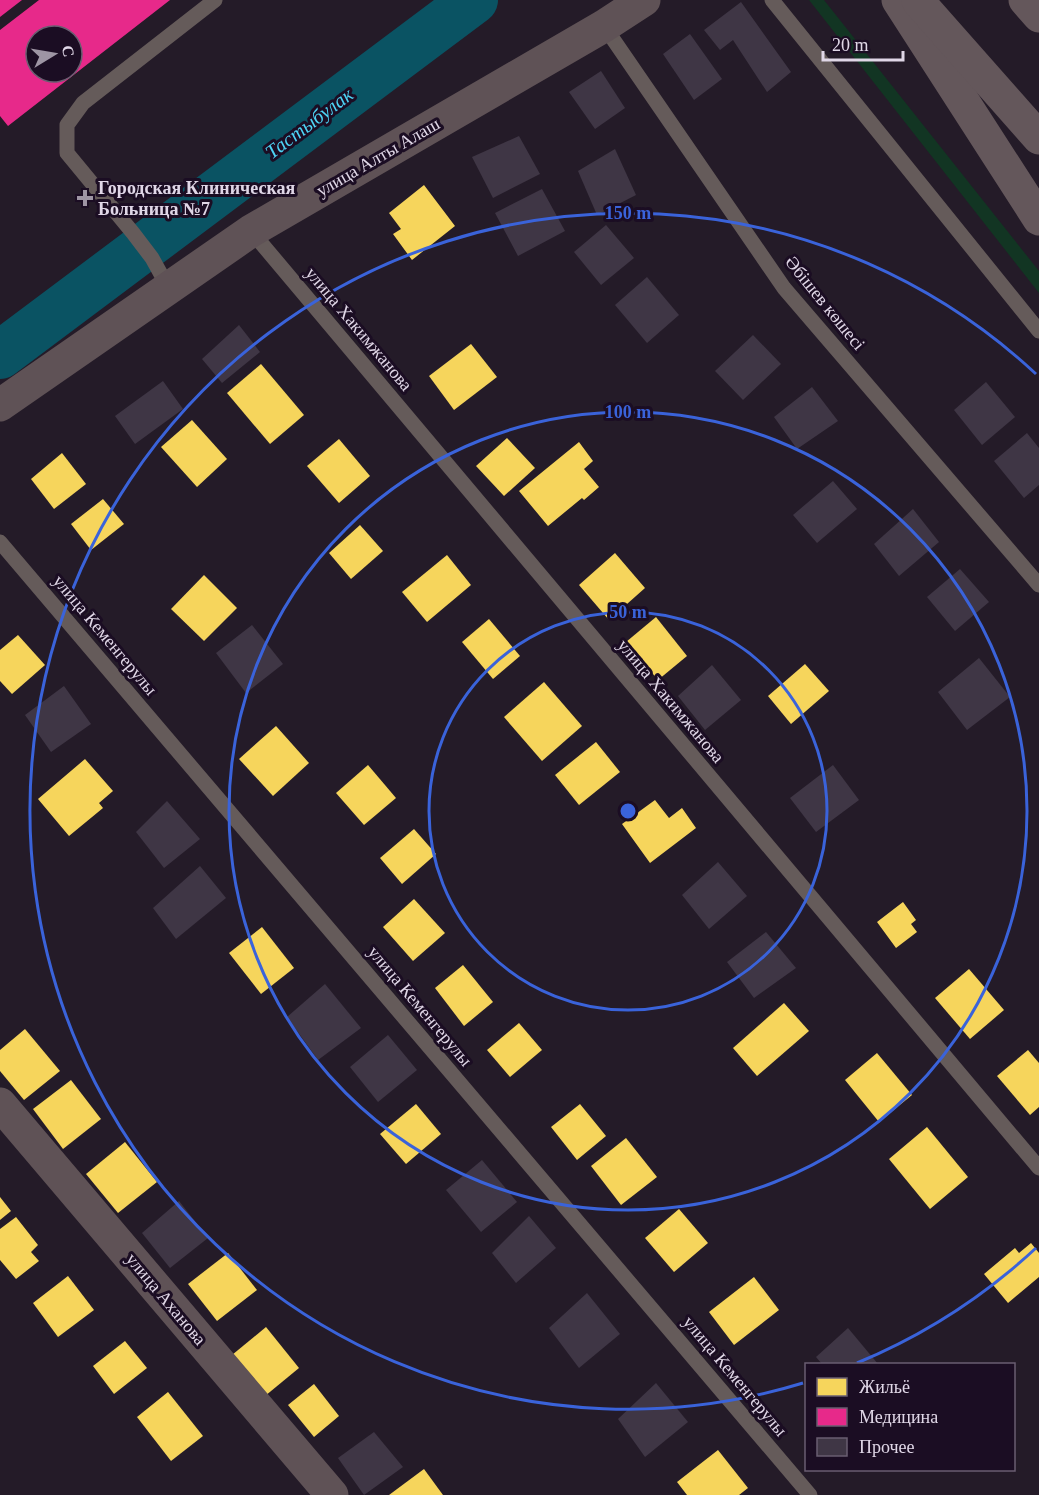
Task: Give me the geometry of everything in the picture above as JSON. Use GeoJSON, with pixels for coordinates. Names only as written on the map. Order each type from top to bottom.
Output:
{"type":"FeatureCollection","features":[{"type":"Feature","properties":{"kind":"highway"},"geometry":{"type":"LineString","coordinates":[[898,0],[1039,219]]}},
{"type":"Feature","properties":{"kind":"highway"},"geometry":{"type":"LineString","coordinates":[[917,0],[1039,138]]}},
{"type":"Feature","properties":{"kind":"highway"},"geometry":{"type":"LineString","coordinates":[[1025,0],[1039,16]]}},
{"type":"Feature","properties":{"kind":"street","name":"улица Алты Алаш"},"geometry":{"type":"LineString","coordinates":[[0,405],[251,231],[604,26],[644,0]]}},
{"type":"Feature","properties":{"kind":"street","name":"улица Аханова"},"geometry":{"type":"LineString","coordinates":[[0,1104],[332,1495]]}},
{"type":"Feature","properties":{"kind":"lane"},"geometry":{"type":"LineString","coordinates":[[168,287],[152,258],[134,233],[67,153],[67,125],[83,103],[215,0]]}},
{"type":"Feature","properties":{"kind":"lane"},"geometry":{"type":"LineString","coordinates":[[772,0],[1039,331]]}},
{"type":"Feature","properties":{"kind":"lane","name":"Әбішев көшесі"},"geometry":{"type":"LineString","coordinates":[[604,26],[784,288],[1039,585]]}},
{"type":"Feature","properties":{"kind":"lane","name":"улица Хакимжанова"},"geometry":{"type":"LineString","coordinates":[[251,231],[1039,1168]]}},
{"type":"Feature","properties":{"kind":"lane","name":"улица Кеменгерулы"},"geometry":{"type":"LineString","coordinates":[[0,542],[810,1495]]}},
{"type":"Feature","properties":{"kind":"green space"},"geometry":{"type":"Polygon","coordinates":[[[809,0],[824,0],[1039,271],[1039,293],[809,0]]]}},
{"type":"Feature","properties":{"kind":"building: Жильё"},"geometry":{"type":"Polygon","coordinates":[[[424,185],[455,226],[412,260],[393,234],[401,229],[389,213],[424,185]]]}},
{"type":"Feature","properties":{"kind":"building: Жильё"},"geometry":{"type":"Polygon","coordinates":[[[471,344],[497,377],[454,410],[429,376],[471,344]]]}},
{"type":"Feature","properties":{"kind":"building: Жильё"},"geometry":{"type":"Polygon","coordinates":[[[261,364],[304,415],[270,444],[227,393],[261,364]]]}},
{"type":"Feature","properties":{"kind":"building: Жильё"},"geometry":{"type":"Polygon","coordinates":[[[192,420],[227,459],[197,487],[161,447],[192,420]]]}},
{"type":"Feature","properties":{"kind":"building: Жильё"},"geometry":{"type":"Polygon","coordinates":[[[507,438],[535,468],[504,496],[476,466],[507,438]]]}},
{"type":"Feature","properties":{"kind":"building: Жильё"},"geometry":{"type":"Polygon","coordinates":[[[339,439],[370,476],[339,503],[307,466],[339,439]]]}},
{"type":"Feature","properties":{"kind":"building: Жильё"},"geometry":{"type":"Polygon","coordinates":[[[579,442],[593,461],[584,469],[599,487],[548,526],[519,491],[579,442]]]}},
{"type":"Feature","properties":{"kind":"building: Жильё"},"geometry":{"type":"Polygon","coordinates":[[[62,453],[86,484],[54,509],[31,479],[62,453]]]}},
{"type":"Feature","properties":{"kind":"building: Жильё"},"geometry":{"type":"Polygon","coordinates":[[[103,499],[124,524],[91,550],[71,524],[103,499]]]}},
{"type":"Feature","properties":{"kind":"building: Жильё"},"geometry":{"type":"Polygon","coordinates":[[[360,525],[383,551],[351,579],[329,553],[360,525]]]}},
{"type":"Feature","properties":{"kind":"building: Жильё"},"geometry":{"type":"Polygon","coordinates":[[[615,553],[645,588],[609,620],[579,585],[615,553]]]}},
{"type":"Feature","properties":{"kind":"building: Жильё"},"geometry":{"type":"Polygon","coordinates":[[[447,555],[471,585],[427,622],[402,592],[447,555]]]}},
{"type":"Feature","properties":{"kind":"building: Жильё"},"geometry":{"type":"Polygon","coordinates":[[[204,575],[237,608],[204,641],[171,609],[204,575]]]}},
{"type":"Feature","properties":{"kind":"building: Жильё"},"geometry":{"type":"Polygon","coordinates":[[[656,617],[687,656],[658,680],[626,642],[656,617]]]}},
{"type":"Feature","properties":{"kind":"building: Жильё"},"geometry":{"type":"Polygon","coordinates":[[[489,619],[520,656],[493,679],[462,642],[489,619]]]}},
{"type":"Feature","properties":{"kind":"building: Жильё"},"geometry":{"type":"Polygon","coordinates":[[[18,635],[45,665],[12,694],[0,681],[0,650],[18,635]]]}},
{"type":"Feature","properties":{"kind":"building: Жильё"},"geometry":{"type":"Polygon","coordinates":[[[805,664],[829,691],[791,724],[768,696],[805,664]]]}},
{"type":"Feature","properties":{"kind":"building: Жильё"},"geometry":{"type":"Polygon","coordinates":[[[544,682],[582,726],[542,761],[504,717],[544,682]]]}},
{"type":"Feature","properties":{"kind":"building: Жильё"},"geometry":{"type":"Polygon","coordinates":[[[276,726],[309,763],[273,796],[239,759],[276,726]]]}},
{"type":"Feature","properties":{"kind":"building: Жильё"},"geometry":{"type":"Polygon","coordinates":[[[596,742],[620,772],[579,805],[555,775],[596,742]]]}},
{"type":"Feature","properties":{"kind":"building: Жильё"},"geometry":{"type":"Polygon","coordinates":[[[85,759],[113,791],[99,803],[103,808],[69,836],[38,799],[85,759]]]}},
{"type":"Feature","properties":{"kind":"building: Жильё"},"geometry":{"type":"Polygon","coordinates":[[[368,765],[396,798],[364,825],[336,793],[368,765]]]}},
{"type":"Feature","properties":{"kind":"building: Жильё"},"geometry":{"type":"Polygon","coordinates":[[[655,800],[669,818],[682,808],[696,828],[650,863],[622,824],[655,800]]]}},
{"type":"Feature","properties":{"kind":"building: Жильё"},"geometry":{"type":"Polygon","coordinates":[[[414,829],[436,854],[402,884],[380,858],[414,829]]]}},
{"type":"Feature","properties":{"kind":"building: Жильё"},"geometry":{"type":"Polygon","coordinates":[[[414,899],[445,933],[413,961],[383,927],[414,899]]]}},
{"type":"Feature","properties":{"kind":"building: Жильё"},"geometry":{"type":"Polygon","coordinates":[[[903,902],[916,920],[911,924],[917,932],[896,948],[877,922],[903,902]]]}},
{"type":"Feature","properties":{"kind":"building: Жильё"},"geometry":{"type":"Polygon","coordinates":[[[262,927],[294,968],[261,994],[229,953],[262,927]]]}},
{"type":"Feature","properties":{"kind":"building: Жильё"},"geometry":{"type":"Polygon","coordinates":[[[463,965],[493,1002],[464,1026],[435,988],[463,965]]]}},
{"type":"Feature","properties":{"kind":"building: Жильё"},"geometry":{"type":"Polygon","coordinates":[[[969,969],[1004,1010],[970,1039],[935,998],[969,969]]]}},
{"type":"Feature","properties":{"kind":"building: Жильё"},"geometry":{"type":"Polygon","coordinates":[[[784,1003],[809,1031],[757,1076],[733,1048],[784,1003]]]}},
{"type":"Feature","properties":{"kind":"building: Жильё"},"geometry":{"type":"Polygon","coordinates":[[[519,1023],[542,1050],[510,1077],[487,1050],[519,1023]]]}},
{"type":"Feature","properties":{"kind":"building: Жильё"},"geometry":{"type":"Polygon","coordinates":[[[25,1029],[60,1071],[24,1100],[0,1071],[0,1050],[25,1029]]]}},
{"type":"Feature","properties":{"kind":"building: Жильё"},"geometry":{"type":"Polygon","coordinates":[[[1028,1050],[1039,1063],[1039,1107],[1030,1115],[997,1076],[1028,1050]]]}},
{"type":"Feature","properties":{"kind":"building: Жильё"},"geometry":{"type":"Polygon","coordinates":[[[877,1053],[912,1095],[879,1122],[845,1080],[877,1053]]]}},
{"type":"Feature","properties":{"kind":"building: Жильё"},"geometry":{"type":"Polygon","coordinates":[[[71,1080],[101,1119],[63,1149],[33,1109],[71,1080]]]}},
{"type":"Feature","properties":{"kind":"building: Жильё"},"geometry":{"type":"Polygon","coordinates":[[[416,1104],[441,1134],[406,1164],[380,1134],[416,1104]]]}},
{"type":"Feature","properties":{"kind":"building: Жильё"},"geometry":{"type":"Polygon","coordinates":[[[580,1104],[606,1136],[577,1160],[551,1127],[580,1104]]]}},
{"type":"Feature","properties":{"kind":"building: Жильё"},"geometry":{"type":"Polygon","coordinates":[[[927,1127],[968,1177],[930,1209],[889,1159],[927,1127]]]}},
{"type":"Feature","properties":{"kind":"building: Жильё"},"geometry":{"type":"Polygon","coordinates":[[[626,1138],[657,1177],[621,1205],[591,1166],[626,1138]]]}},
{"type":"Feature","properties":{"kind":"building: Жильё"},"geometry":{"type":"Polygon","coordinates":[[[125,1142],[157,1182],[118,1213],[86,1174],[125,1142]]]}},
{"type":"Feature","properties":{"kind":"building: Жильё"},"geometry":{"type":"Polygon","coordinates":[[[0,1197],[11,1211],[0,1220],[0,1197]]]}},
{"type":"Feature","properties":{"kind":"building: Жильё"},"geometry":{"type":"Polygon","coordinates":[[[679,1209],[708,1243],[674,1272],[645,1238],[679,1209]]]}},
{"type":"Feature","properties":{"kind":"building: Жильё"},"geometry":{"type":"Polygon","coordinates":[[[16,1217],[38,1245],[31,1252],[39,1261],[16,1279],[0,1260],[0,1229],[16,1217]]]}},
{"type":"Feature","properties":{"kind":"building: Жильё"},"geometry":{"type":"Polygon","coordinates":[[[1031,1243],[1039,1253],[1039,1277],[1008,1303],[984,1274],[1015,1248],[1019,1253],[1031,1243]]]}},
{"type":"Feature","properties":{"kind":"building: Жильё"},"geometry":{"type":"Polygon","coordinates":[[[228,1253],[257,1290],[217,1321],[188,1284],[228,1253]]]}},
{"type":"Feature","properties":{"kind":"building: Жильё"},"geometry":{"type":"Polygon","coordinates":[[[68,1276],[94,1310],[58,1337],[33,1303],[68,1276]]]}},
{"type":"Feature","properties":{"kind":"building: Жильё"},"geometry":{"type":"Polygon","coordinates":[[[754,1277],[779,1310],[734,1345],[709,1312],[754,1277]]]}},
{"type":"Feature","properties":{"kind":"building: Жильё"},"geometry":{"type":"Polygon","coordinates":[[[266,1327],[299,1368],[265,1396],[232,1355],[266,1327]]]}},
{"type":"Feature","properties":{"kind":"building: Жильё"},"geometry":{"type":"Polygon","coordinates":[[[125,1341],[147,1368],[114,1394],[93,1366],[125,1341]]]}},
{"type":"Feature","properties":{"kind":"building: Жильё"},"geometry":{"type":"Polygon","coordinates":[[[314,1384],[339,1416],[314,1437],[288,1405],[314,1384]]]}},
{"type":"Feature","properties":{"kind":"building: Жильё"},"geometry":{"type":"Polygon","coordinates":[[[168,1392],[203,1436],[171,1461],[137,1417],[168,1392]]]}},
{"type":"Feature","properties":{"kind":"building: Жильё"},"geometry":{"type":"Polygon","coordinates":[[[718,1450],[748,1488],[739,1495],[687,1495],[677,1482],[718,1450]]]}},
{"type":"Feature","properties":{"kind":"building: Жильё"},"geometry":{"type":"Polygon","coordinates":[[[424,1469],[443,1495],[389,1495],[424,1469]]]}},
{"type":"Feature","properties":{"kind":"building: Медицина"},"geometry":{"type":"Polygon","coordinates":[[[0,0],[22,0],[0,17],[0,0]]]}},
{"type":"Feature","properties":{"kind":"building: Медицина"},"geometry":{"type":"Polygon","coordinates":[[[39,0],[170,0],[84,67],[84,24],[24,24],[24,84],[62,84],[8,126],[0,116],[0,30],[39,0]]]}},
{"type":"Feature","properties":{"kind":"building: Прочее"},"geometry":{"type":"Polygon","coordinates":[[[741,2],[791,72],[767,92],[733,40],[720,50],[704,30],[741,2]]]}},
{"type":"Feature","properties":{"kind":"building: Прочее"},"geometry":{"type":"Polygon","coordinates":[[[690,34],[722,79],[694,100],[663,54],[690,34]]]}},
{"type":"Feature","properties":{"kind":"building: Прочее"},"geometry":{"type":"Polygon","coordinates":[[[601,71],[625,108],[595,129],[569,92],[601,71]]]}},
{"type":"Feature","properties":{"kind":"building: Прочее"},"geometry":{"type":"Polygon","coordinates":[[[519,136],[540,174],[493,198],[472,157],[519,136]]]}},
{"type":"Feature","properties":{"kind":"building: Прочее"},"geometry":{"type":"Polygon","coordinates":[[[615,149],[636,195],[597,215],[578,171],[615,149]]]}},
{"type":"Feature","properties":{"kind":"building: Прочее"},"geometry":{"type":"Polygon","coordinates":[[[542,189],[565,231],[518,256],[495,213],[542,189]]]}},
{"type":"Feature","properties":{"kind":"building: Прочее"},"geometry":{"type":"Polygon","coordinates":[[[606,225],[634,258],[601,285],[574,252],[606,225]]]}},
{"type":"Feature","properties":{"kind":"building: Прочее"},"geometry":{"type":"Polygon","coordinates":[[[647,277],[679,315],[647,343],[615,305],[647,277]]]}},
{"type":"Feature","properties":{"kind":"building: Прочее"},"geometry":{"type":"Polygon","coordinates":[[[239,325],[260,352],[222,383],[202,359],[239,325]]]}},
{"type":"Feature","properties":{"kind":"building: Прочее"},"geometry":{"type":"Polygon","coordinates":[[[753,335],[781,364],[743,400],[715,371],[753,335]]]}},
{"type":"Feature","properties":{"kind":"building: Прочее"},"geometry":{"type":"Polygon","coordinates":[[[163,381],[183,409],[135,444],[115,416],[163,381]]]}},
{"type":"Feature","properties":{"kind":"building: Прочее"},"geometry":{"type":"Polygon","coordinates":[[[986,382],[1015,417],[982,445],[954,410],[986,382]]]}},
{"type":"Feature","properties":{"kind":"building: Прочее"},"geometry":{"type":"Polygon","coordinates":[[[812,387],[838,421],[797,449],[774,417],[812,387]]]}},
{"type":"Feature","properties":{"kind":"building: Прочее"},"geometry":{"type":"Polygon","coordinates":[[[1027,433],[1039,448],[1039,485],[1024,498],[994,461],[1027,433]]]}},
{"type":"Feature","properties":{"kind":"building: Прочее"},"geometry":{"type":"Polygon","coordinates":[[[833,481],[857,509],[817,543],[793,515],[833,481]]]}},
{"type":"Feature","properties":{"kind":"building: Прочее"},"geometry":{"type":"Polygon","coordinates":[[[913,509],[939,542],[899,576],[874,544],[913,509]]]}},
{"type":"Feature","properties":{"kind":"building: Прочее"},"geometry":{"type":"Polygon","coordinates":[[[960,569],[989,602],[955,631],[927,597],[960,569]]]}},
{"type":"Feature","properties":{"kind":"building: Прочее"},"geometry":{"type":"Polygon","coordinates":[[[252,625],[283,664],[246,693],[216,653],[252,625]]]}},
{"type":"Feature","properties":{"kind":"building: Прочее"},"geometry":{"type":"Polygon","coordinates":[[[979,658],[1010,697],[967,730],[938,692],[979,658]]]}},
{"type":"Feature","properties":{"kind":"building: Прочее"},"geometry":{"type":"Polygon","coordinates":[[[712,665],[741,700],[705,730],[678,696],[712,665]]]}},
{"type":"Feature","properties":{"kind":"building: Прочее"},"geometry":{"type":"Polygon","coordinates":[[[64,686],[91,724],[51,752],[25,715],[64,686]]]}},
{"type":"Feature","properties":{"kind":"building: Прочее"},"geometry":{"type":"Polygon","coordinates":[[[833,765],[859,800],[816,832],[790,798],[833,765]]]}},
{"type":"Feature","properties":{"kind":"building: Прочее"},"geometry":{"type":"Polygon","coordinates":[[[167,801],[200,839],[164,868],[136,832],[167,801]]]}},
{"type":"Feature","properties":{"kind":"building: Прочее"},"geometry":{"type":"Polygon","coordinates":[[[718,862],[747,896],[709,929],[682,895],[718,862]]]}},
{"type":"Feature","properties":{"kind":"building: Прочее"},"geometry":{"type":"Polygon","coordinates":[[[200,866],[226,898],[176,939],[153,908],[200,866]]]}},
{"type":"Feature","properties":{"kind":"building: Прочее"},"geometry":{"type":"Polygon","coordinates":[[[766,932],[796,968],[754,998],[727,962],[766,932]]]}},
{"type":"Feature","properties":{"kind":"building: Прочее"},"geometry":{"type":"Polygon","coordinates":[[[325,984],[361,1028],[318,1060],[287,1017],[325,984]]]}},
{"type":"Feature","properties":{"kind":"building: Прочее"},"geometry":{"type":"Polygon","coordinates":[[[388,1035],[417,1070],[378,1102],[350,1067],[388,1035]]]}},
{"type":"Feature","properties":{"kind":"building: Прочее"},"geometry":{"type":"Polygon","coordinates":[[[482,1160],[517,1202],[481,1232],[446,1190],[482,1160]]]}},
{"type":"Feature","properties":{"kind":"building: Прочее"},"geometry":{"type":"Polygon","coordinates":[[[179,1201],[208,1238],[170,1268],[142,1233],[179,1201]]]}},
{"type":"Feature","properties":{"kind":"building: Прочее"},"geometry":{"type":"Polygon","coordinates":[[[529,1216],[556,1248],[516,1283],[492,1253],[529,1216]]]}},
{"type":"Feature","properties":{"kind":"building: Прочее"},"geometry":{"type":"Polygon","coordinates":[[[587,1293],[620,1334],[579,1368],[549,1328],[587,1293]]]}},
{"type":"Feature","properties":{"kind":"building: Прочее"},"geometry":{"type":"Polygon","coordinates":[[[848,1328],[877,1363],[821,1363],[816,1357],[848,1328]]]}},
{"type":"Feature","properties":{"kind":"building: Прочее"},"geometry":{"type":"Polygon","coordinates":[[[656,1383],[688,1422],[645,1457],[618,1419],[656,1383]]]}},
{"type":"Feature","properties":{"kind":"building: Прочее"},"geometry":{"type":"Polygon","coordinates":[[[374,1432],[403,1467],[364,1495],[338,1458],[374,1432]]]}},
{"type":"Feature","properties":{"kind":"waterway","name":"Тастыбулак"},"geometry":{"type":"LineString","coordinates":[[0,355],[474,0]]}},
{"type":"Feature","properties":{"kind":"place","name":"Городская Клиническая Больница №7"},"geometry":{"type":"Point","coordinates":[85,198]}}]}
